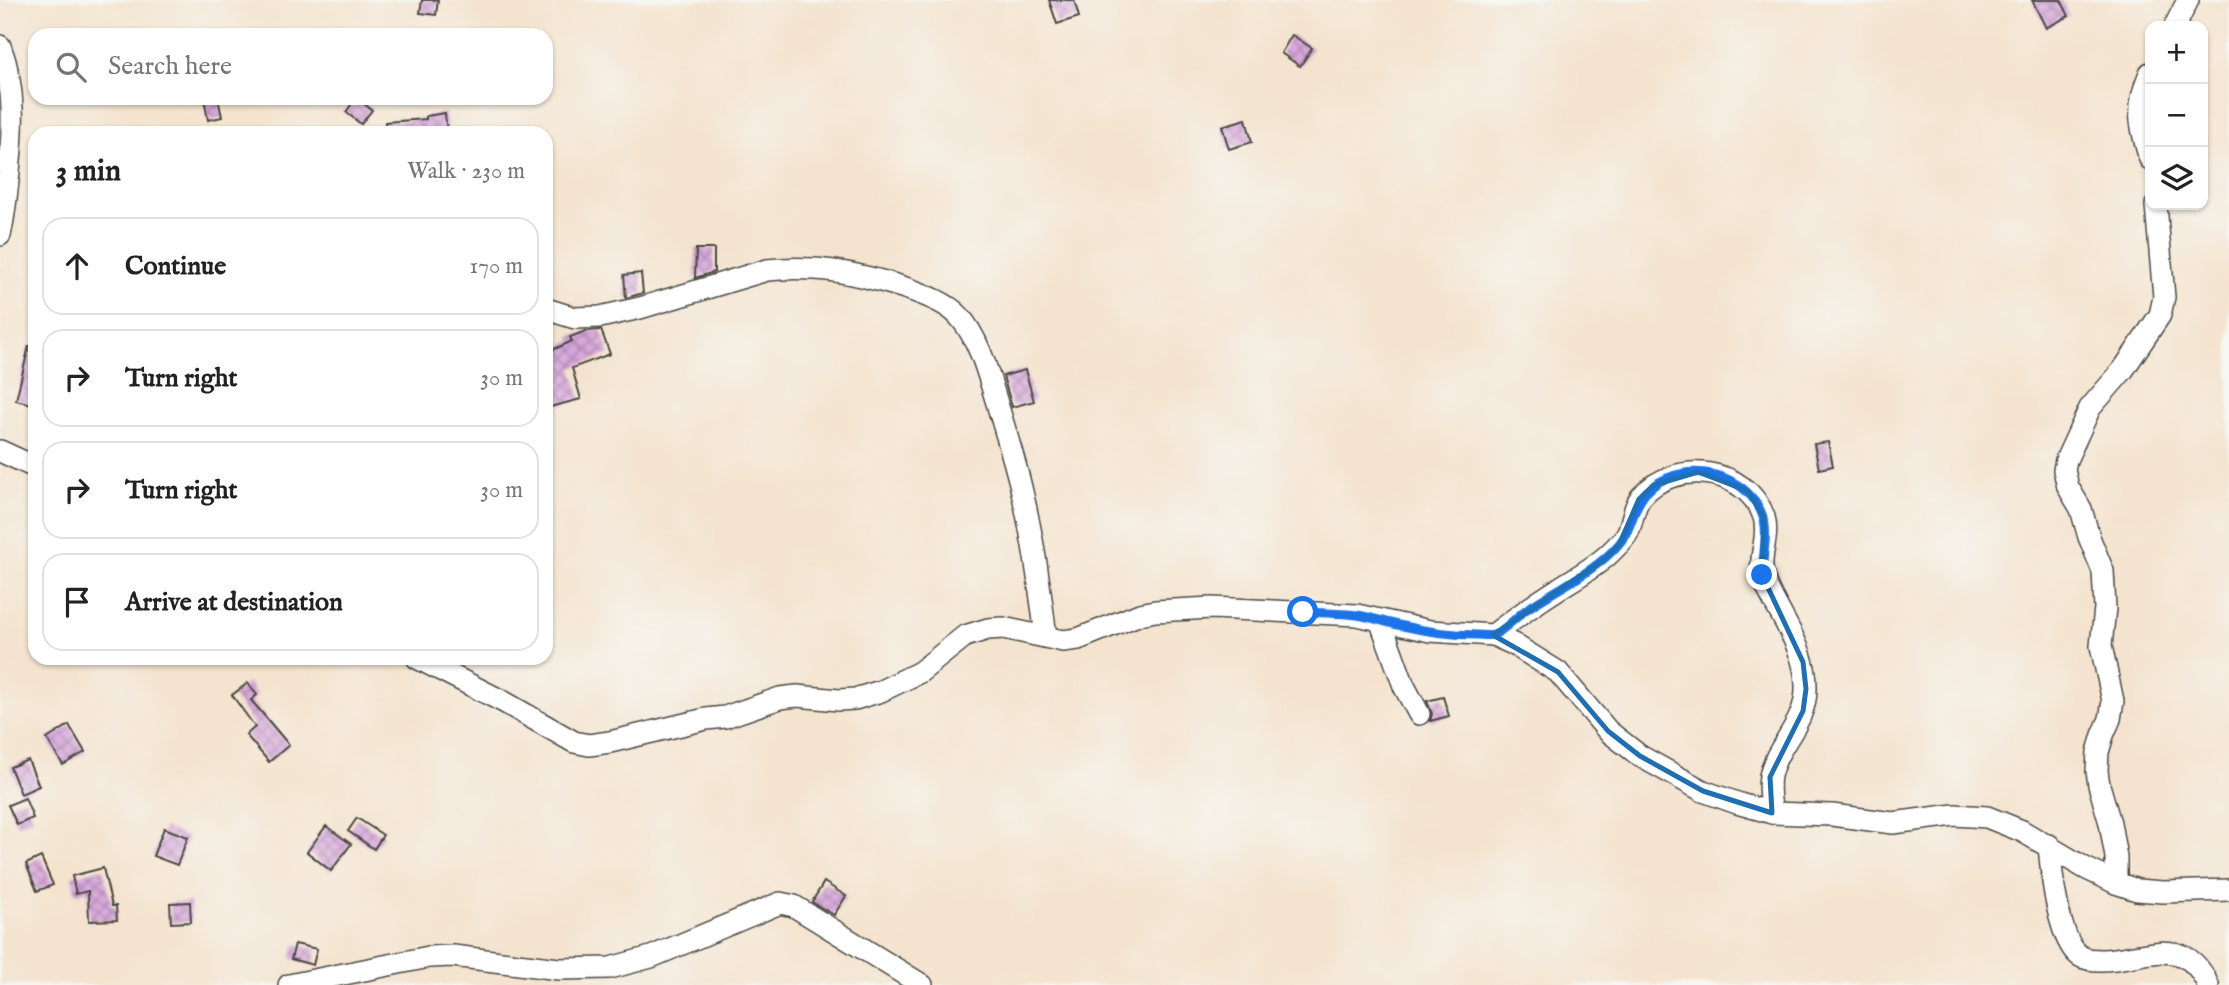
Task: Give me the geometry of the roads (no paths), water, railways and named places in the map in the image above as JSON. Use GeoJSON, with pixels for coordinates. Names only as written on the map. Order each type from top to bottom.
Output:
{"type":"FeatureCollection","features":[{"type":"Feature","properties":{"kind":"street"},"geometry":{"type":"LineString","coordinates":[[2178,21],[2188,0]]}},
{"type":"Feature","properties":{"kind":"street"},"geometry":{"type":"LineString","coordinates":[[0,46],[9,67],[13,98],[13,139],[0,235]]}},
{"type":"Feature","properties":{"kind":"street"},"geometry":{"type":"LineString","coordinates":[[2146,84],[2139,114],[2147,147]]}},
{"type":"Feature","properties":{"kind":"street"},"geometry":{"type":"LineString","coordinates":[[2116,883],[2116,857],[2097,771],[2098,752],[2110,719],[2113,701],[2101,646],[2105,608],[2103,571],[2064,470],[2090,408],[2123,370],[2160,315],[2164,298],[2156,210]]}},
{"type":"Feature","properties":{"kind":"street"},"geometry":{"type":"LineString","coordinates":[[553,311],[575,318],[600,317],[640,308],[767,270],[787,268],[848,274],[914,291],[941,302],[957,314],[967,327],[977,345],[991,384],[1023,494],[1038,575],[1045,638]]}},
{"type":"Feature","properties":{"kind":"street"},"geometry":{"type":"LineString","coordinates":[[0,451],[28,464]]}},
{"type":"Feature","properties":{"kind":"street"},"geometry":{"type":"LineString","coordinates":[[1493,635],[1527,609],[1602,561],[1628,533],[1639,499],[1654,485],[1685,473],[1698,472],[1714,474],[1748,491],[1764,518],[1766,529],[1762,575],[1803,662],[1807,689],[1803,711],[1775,762],[1770,777],[1772,814]]}},
{"type":"Feature","properties":{"kind":"street"},"geometry":{"type":"LineString","coordinates":[[430,665],[504,702],[574,742],[589,745],[725,717],[780,698],[797,696],[855,699],[881,691],[920,672],[965,636],[988,629],[1003,628],[1063,641],[1078,639],[1140,614],[1179,609],[1212,608],[1357,615],[1397,625],[1450,633],[1493,635],[1513,644],[1558,672],[1608,731],[1640,756],[1703,792],[1772,814],[1832,815],[1893,823],[1954,815],[1987,817],[2049,845],[2085,868],[2137,890],[2229,890]]}},
{"type":"Feature","properties":{"kind":"street"},"geometry":{"type":"LineString","coordinates":[[1380,620],[1404,687],[1419,715]]}},
{"type":"Feature","properties":{"kind":"street"},"geometry":{"type":"LineString","coordinates":[[2049,845],[2058,908],[2067,937],[2080,957],[2110,960],[2167,952],[2186,956],[2202,971],[2208,985]]}},
{"type":"Feature","properties":{"kind":"street"},"geometry":{"type":"LineString","coordinates":[[289,985],[429,957],[453,956],[559,969],[610,968],[651,957],[780,903],[794,906],[922,985]]}}]}
